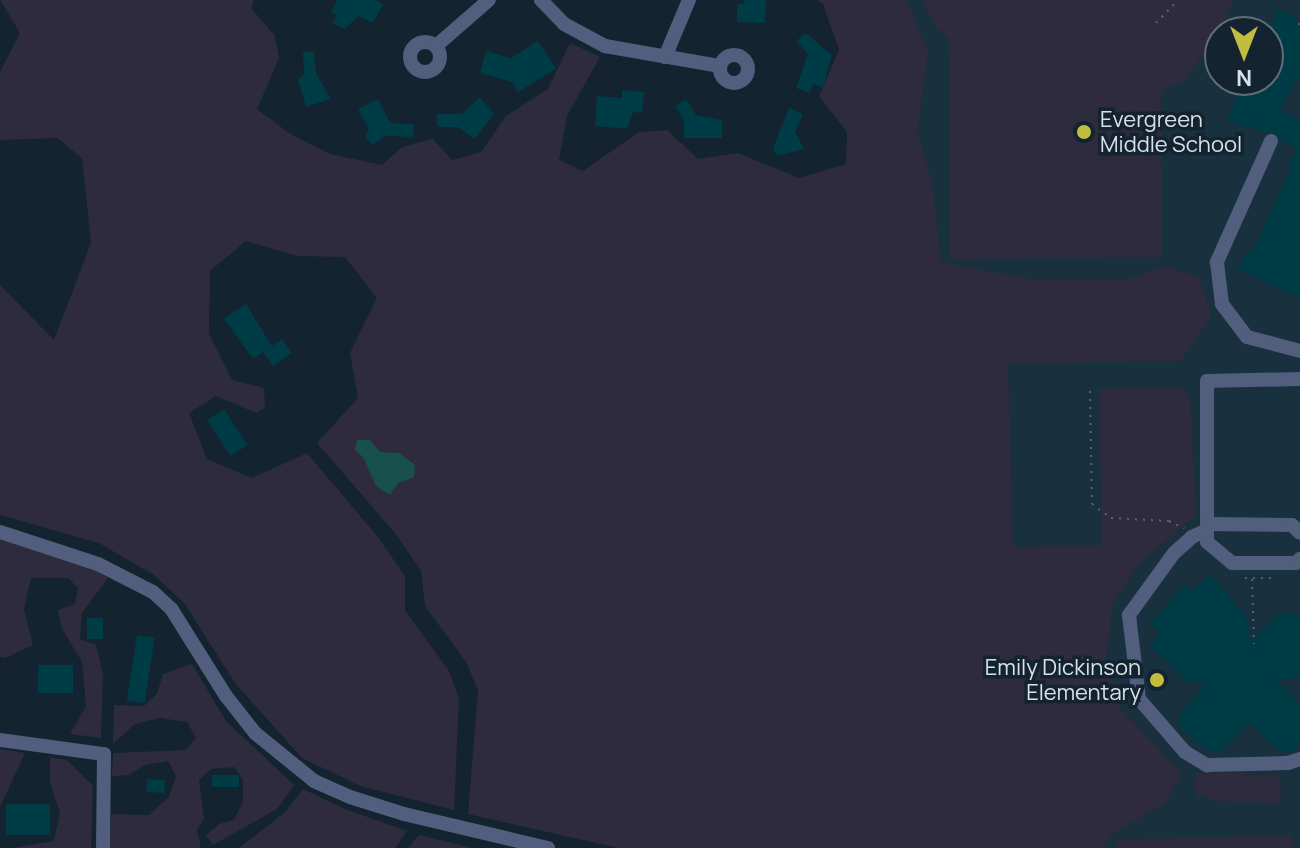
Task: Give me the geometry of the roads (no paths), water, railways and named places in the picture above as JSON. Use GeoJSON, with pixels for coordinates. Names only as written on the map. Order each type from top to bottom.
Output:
{"type":"FeatureCollection","features":[{"type":"Feature","properties":{"kind":"street"},"geometry":{"type":"LineString","coordinates":[[436,46],[489,0]]}},
{"type":"Feature","properties":{"kind":"street"},"geometry":{"type":"LineString","coordinates":[[541,0],[564,24],[605,46],[720,66]]}},
{"type":"Feature","properties":{"kind":"street"},"geometry":{"type":"LineString","coordinates":[[665,57],[689,0]]}},
{"type":"Feature","properties":{"kind":"street"},"geometry":{"type":"LineString","coordinates":[[1271,141],[1217,262],[1222,304],[1247,337],[1289,351],[1300,351]]}},
{"type":"Feature","properties":{"kind":"street"},"geometry":{"type":"LineString","coordinates":[[1300,379],[1207,381],[1207,542],[1232,563],[1296,563],[1300,559]]}},
{"type":"Feature","properties":{"kind":"street"},"geometry":{"type":"LineString","coordinates":[[1300,533],[1292,525],[1207,527],[1174,553],[1129,615],[1139,699],[1185,752],[1207,765],[1288,763],[1300,759]]}},
{"type":"Feature","properties":{"kind":"street"},"geometry":{"type":"LineString","coordinates":[[0,532],[98,564],[153,592],[172,610],[226,696],[255,733],[314,781],[350,797],[404,814],[548,848]]}},
{"type":"Feature","properties":{"kind":"street"},"geometry":{"type":"LineString","coordinates":[[0,740],[104,754],[103,848]]}},
{"type":"Feature","properties":{"kind":"place","name":"Evergreen Middle School"},"geometry":{"type":"Point","coordinates":[1084,132]}},
{"type":"Feature","properties":{"kind":"place","name":"Emily Dickinson Elementary"},"geometry":{"type":"Point","coordinates":[1157,680]}}]}
